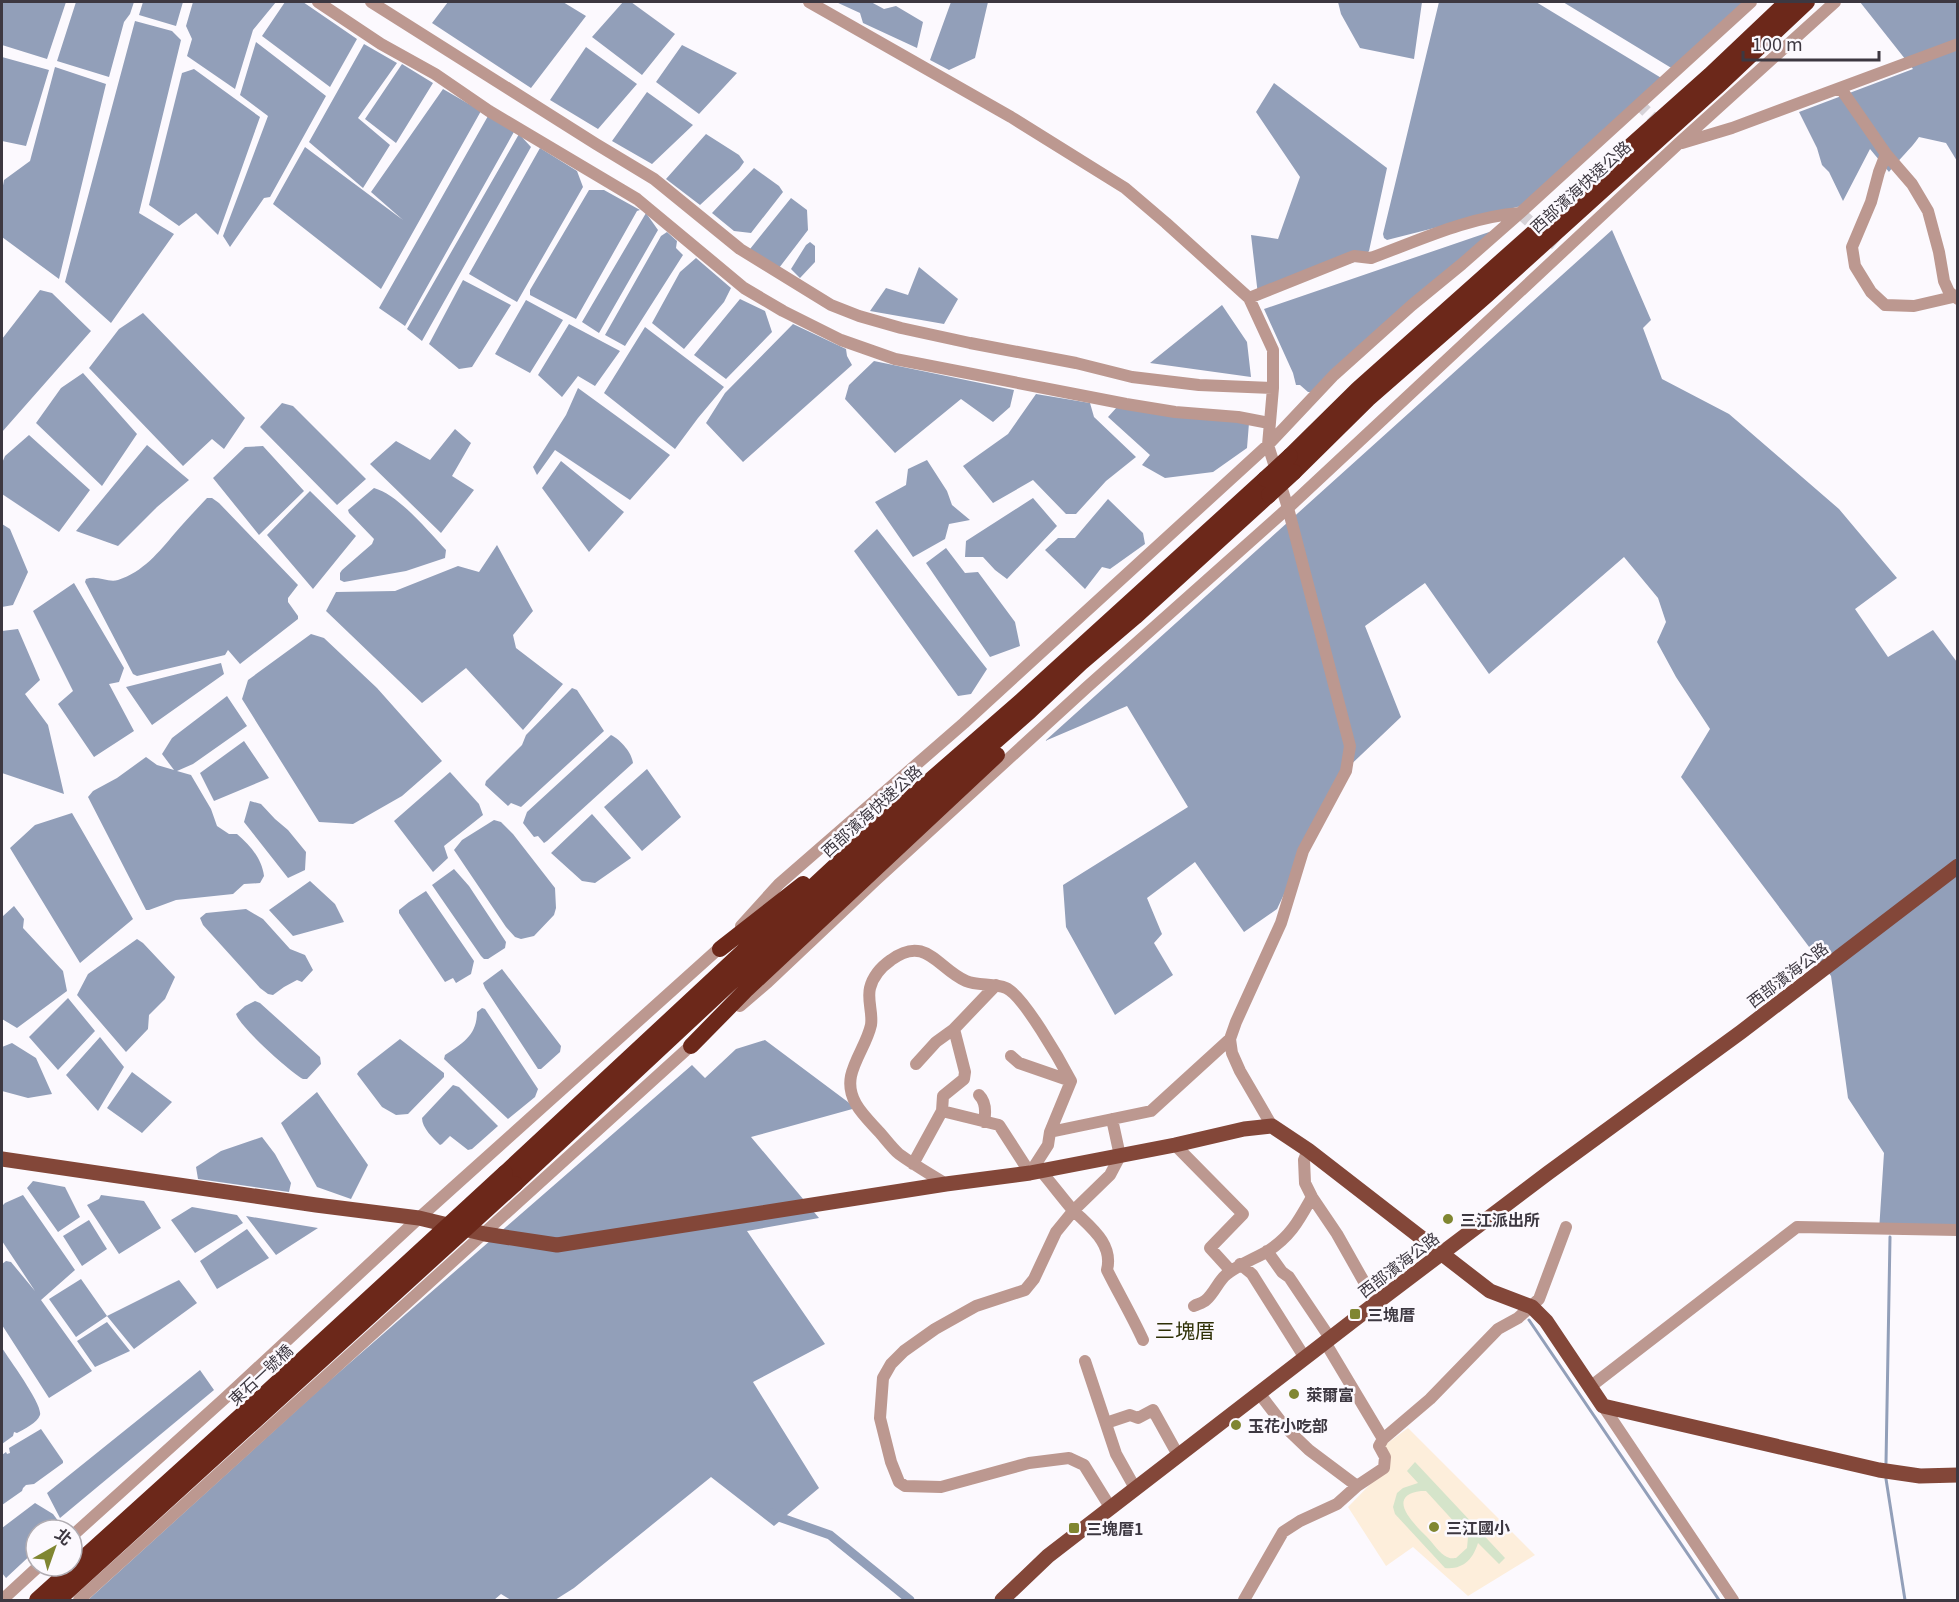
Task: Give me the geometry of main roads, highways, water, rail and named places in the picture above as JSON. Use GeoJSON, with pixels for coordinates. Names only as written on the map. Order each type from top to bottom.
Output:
{"type":"FeatureCollection","features":[{"type":"Feature","properties":{"kind":"highway","name":"西部濱海快速公路"},"geometry":{"type":"LineString","coordinates":[[1366,392],[1479,283],[1787,2]]}},
{"type":"Feature","properties":{"kind":"highway","name":"西部濱海快速公路"},"geometry":{"type":"LineString","coordinates":[[1366,392],[1487,295],[1807,2]]}},
{"type":"Feature","properties":{"kind":"highway"},"geometry":{"type":"LineString","coordinates":[[1292,464],[1321,426],[1366,392]]}},
{"type":"Feature","properties":{"kind":"highway"},"geometry":{"type":"LineString","coordinates":[[1292,464],[1340,427],[1366,392]]}},
{"type":"Feature","properties":{"kind":"highway","name":"西部濱海快速公路"},"geometry":{"type":"LineString","coordinates":[[510,1178],[890,834],[1030,711],[1131,611],[1292,464]]}},
{"type":"Feature","properties":{"kind":"highway"},"geometry":{"type":"LineString","coordinates":[[720,949],[802,884],[1009,699],[1131,611]]}},
{"type":"Feature","properties":{"kind":"highway"},"geometry":{"type":"LineString","coordinates":[[691,1046],[812,928],[1092,664],[1131,611]]}},
{"type":"Feature","properties":{"kind":"highway","name":"東石一號橋"},"geometry":{"type":"LineString","coordinates":[[37,1600],[256,1402],[510,1178]]}},
{"type":"Feature","properties":{"kind":"highway","name":"東石一號橋"},"geometry":{"type":"LineString","coordinates":[[58,1600],[510,1178]]}},
{"type":"Feature","properties":{"kind":"main road","name":"西部濱海公路"},"geometry":{"type":"LineString","coordinates":[[1002,1600],[1048,1556],[1110,1507],[1442,1253],[1741,1032],[1948,873]]}},
{"type":"Feature","properties":{"kind":"main road"},"geometry":{"type":"LineString","coordinates":[[2,1159],[293,1202],[419,1218],[485,1234],[557,1245],[1035,1172],[1244,1129],[1272,1126],[1308,1150],[1490,1291],[1532,1307],[1546,1321],[1603,1406],[1879,1470],[1920,1476],[1958,1475]]}},
{"type":"Feature","properties":{"kind":"water"},"geometry":{"type":"Polygon","coordinates":[[[2,2],[66,2],[47,59],[2,45],[2,2]]]}},
{"type":"Feature","properties":{"kind":"water"},"geometry":{"type":"Polygon","coordinates":[[[76,2],[134,2],[124,22],[109,77],[57,61],[76,2]]]}},
{"type":"Feature","properties":{"kind":"water"},"geometry":{"type":"Polygon","coordinates":[[[143,2],[183,2],[176,26],[139,15],[143,2]]]}},
{"type":"Feature","properties":{"kind":"water"},"geometry":{"type":"Polygon","coordinates":[[[193,2],[276,2],[253,30],[235,89],[187,56],[192,39],[186,26],[193,2]]]}},
{"type":"Feature","properties":{"kind":"water"},"geometry":{"type":"Polygon","coordinates":[[[285,2],[303,2],[357,39],[330,87],[262,36],[285,2]]]}},
{"type":"Feature","properties":{"kind":"water"},"geometry":{"type":"Polygon","coordinates":[[[448,2],[563,2],[586,16],[531,88],[432,23],[448,2]]]}},
{"type":"Feature","properties":{"kind":"water"},"geometry":{"type":"Polygon","coordinates":[[[623,2],[631,2],[675,34],[642,75],[592,37],[623,2]]]}},
{"type":"Feature","properties":{"kind":"water"},"geometry":{"type":"Polygon","coordinates":[[[836,2],[871,2],[884,9],[896,6],[923,22],[917,48],[863,23],[860,13],[836,2]]]}},
{"type":"Feature","properties":{"kind":"water"},"geometry":{"type":"Polygon","coordinates":[[[951,2],[988,2],[975,58],[949,70],[930,60],[951,2]]]}},
{"type":"Feature","properties":{"kind":"water"},"geometry":{"type":"Polygon","coordinates":[[[1338,2],[1422,2],[1414,59],[1360,48],[1341,14],[1338,2]]]}},
{"type":"Feature","properties":{"kind":"water"},"geometry":{"type":"Polygon","coordinates":[[[1439,2],[1536,2],[1663,79],[1525,205],[1387,240],[1383,234],[1439,2]]]}},
{"type":"Feature","properties":{"kind":"water"},"geometry":{"type":"Polygon","coordinates":[[[1563,2],[1748,2],[1673,69],[1563,2]]]}},
{"type":"Feature","properties":{"kind":"water"},"geometry":{"type":"Polygon","coordinates":[[[1860,2],[1957,2],[1957,161],[1946,143],[1919,137],[1889,172],[1870,149],[1843,201],[1829,172],[1822,165],[1817,148],[1799,112],[1913,69],[1860,2]]]}},
{"type":"Feature","properties":{"kind":"water"},"geometry":{"type":"Polygon","coordinates":[[[135,21],[172,31],[181,40],[139,213],[174,234],[111,323],[65,282],[135,21]]]}},
{"type":"Feature","properties":{"kind":"water"},"geometry":{"type":"Polygon","coordinates":[[[256,42],[326,96],[270,197],[264,198],[230,247],[223,236],[268,116],[240,95],[256,42]]]}},
{"type":"Feature","properties":{"kind":"water"},"geometry":{"type":"Polygon","coordinates":[[[364,44],[397,63],[358,118],[390,145],[363,188],[309,142],[364,44]]]}},
{"type":"Feature","properties":{"kind":"water"},"geometry":{"type":"Polygon","coordinates":[[[682,45],[737,73],[699,114],[656,82],[682,45]]]}},
{"type":"Feature","properties":{"kind":"water"},"geometry":{"type":"Polygon","coordinates":[[[586,47],[637,84],[598,129],[550,100],[586,47]]]}},
{"type":"Feature","properties":{"kind":"water"},"geometry":{"type":"Polygon","coordinates":[[[2,57],[49,70],[26,146],[2,141],[2,57]]]}},
{"type":"Feature","properties":{"kind":"water"},"geometry":{"type":"Polygon","coordinates":[[[402,64],[433,83],[396,143],[365,119],[402,64]]]}},
{"type":"Feature","properties":{"kind":"water"},"geometry":{"type":"Polygon","coordinates":[[[55,67],[106,84],[59,279],[2,237],[4,180],[30,161],[55,67]]]}},
{"type":"Feature","properties":{"kind":"water"},"geometry":{"type":"Polygon","coordinates":[[[194,69],[260,117],[218,235],[196,213],[179,226],[149,205],[182,73],[194,69]]]}},
{"type":"Feature","properties":{"kind":"water"},"geometry":{"type":"Polygon","coordinates":[[[1274,83],[1387,168],[1369,251],[1360,260],[1258,295],[1251,235],[1278,239],[1300,177],[1256,112],[1274,83]]]}},
{"type":"Feature","properties":{"kind":"water"},"geometry":{"type":"Polygon","coordinates":[[[443,89],[481,111],[381,289],[273,204],[305,147],[403,220],[371,192],[443,89]]]}},
{"type":"Feature","properties":{"kind":"water"},"geometry":{"type":"Polygon","coordinates":[[[647,92],[693,125],[652,164],[612,141],[647,92]]]}},
{"type":"Feature","properties":{"kind":"water"},"geometry":{"type":"Polygon","coordinates":[[[488,116],[515,130],[405,326],[379,308],[488,116]]]}},
{"type":"Feature","properties":{"kind":"water"},"geometry":{"type":"Polygon","coordinates":[[[519,134],[531,147],[422,341],[407,329],[519,134]]]}},
{"type":"Feature","properties":{"kind":"water"},"geometry":{"type":"Polygon","coordinates":[[[706,134],[739,155],[744,162],[700,205],[666,179],[706,134]]]}},
{"type":"Feature","properties":{"kind":"water"},"geometry":{"type":"Polygon","coordinates":[[[540,148],[577,171],[583,187],[517,302],[469,274],[540,148]]]}},
{"type":"Feature","properties":{"kind":"water"},"geometry":{"type":"Polygon","coordinates":[[[754,168],[779,186],[783,192],[751,233],[734,231],[712,213],[754,168]]]}},
{"type":"Feature","properties":{"kind":"water"},"geometry":{"type":"Polygon","coordinates":[[[589,190],[604,190],[640,210],[637,211],[576,319],[530,295],[530,290],[589,190]]]}},
{"type":"Feature","properties":{"kind":"water"},"geometry":{"type":"Polygon","coordinates":[[[791,198],[807,210],[808,230],[779,268],[750,249],[791,198]]]}},
{"type":"Feature","properties":{"kind":"water"},"geometry":{"type":"Polygon","coordinates":[[[646,213],[658,230],[599,333],[582,322],[646,213]]]}},
{"type":"Feature","properties":{"kind":"water"},"geometry":{"type":"Polygon","coordinates":[[[1498,229],[1318,392],[1308,392],[1300,385],[1296,385],[1293,373],[1264,309],[1498,229]]]}},
{"type":"Feature","properties":{"kind":"water"},"geometry":{"type":"Polygon","coordinates":[[[1612,230],[1651,320],[1643,328],[1662,379],[1729,414],[1839,509],[1897,578],[1855,609],[1888,657],[1933,630],[1957,662],[1957,1233],[1879,1231],[1884,1153],[1848,1098],[1831,976],[1681,777],[1710,729],[1676,677],[1657,642],[1666,622],[1658,598],[1624,557],[1489,674],[1425,583],[1365,626],[1401,717],[1341,774],[1277,909],[1244,932],[1195,862],[1147,898],[1162,934],[1154,943],[1173,975],[1115,1015],[1066,927],[1063,885],[1188,807],[1127,706],[1045,741],[1612,230]]]}},
{"type":"Feature","properties":{"kind":"water"},"geometry":{"type":"Polygon","coordinates":[[[667,232],[677,241],[676,248],[683,255],[625,346],[605,335],[661,236],[667,232]]]}},
{"type":"Feature","properties":{"kind":"water"},"geometry":{"type":"Polygon","coordinates":[[[810,242],[815,246],[815,262],[800,278],[791,269],[810,242]]]}},
{"type":"Feature","properties":{"kind":"water"},"geometry":{"type":"Polygon","coordinates":[[[696,258],[731,288],[724,302],[684,349],[652,323],[680,272],[696,258]]]}},
{"type":"Feature","properties":{"kind":"water"},"geometry":{"type":"Polygon","coordinates":[[[919,267],[958,299],[944,324],[870,311],[886,288],[908,295],[919,267]]]}},
{"type":"Feature","properties":{"kind":"water"},"geometry":{"type":"Polygon","coordinates":[[[463,280],[511,305],[472,367],[459,369],[429,344],[463,280]]]}},
{"type":"Feature","properties":{"kind":"water"},"geometry":{"type":"Polygon","coordinates":[[[40,290],[52,293],[91,331],[2,432],[2,339],[40,290]]]}},
{"type":"Feature","properties":{"kind":"water"},"geometry":{"type":"Polygon","coordinates":[[[740,299],[765,311],[772,332],[726,379],[694,355],[740,299]]]}},
{"type":"Feature","properties":{"kind":"water"},"geometry":{"type":"Polygon","coordinates":[[[526,300],[563,320],[530,373],[495,354],[526,300]]]}},
{"type":"Feature","properties":{"kind":"water"},"geometry":{"type":"Polygon","coordinates":[[[1222,305],[1247,342],[1251,377],[1150,363],[1222,305]]]}},
{"type":"Feature","properties":{"kind":"water"},"geometry":{"type":"Polygon","coordinates":[[[143,313],[245,418],[224,449],[212,439],[183,466],[89,368],[119,329],[143,313]]]}},
{"type":"Feature","properties":{"kind":"water"},"geometry":{"type":"Polygon","coordinates":[[[569,324],[620,351],[595,386],[578,376],[562,397],[538,375],[569,324]]]}},
{"type":"Feature","properties":{"kind":"water"},"geometry":{"type":"Polygon","coordinates":[[[793,324],[846,349],[852,365],[743,462],[706,423],[725,393],[793,324]]]}},
{"type":"Feature","properties":{"kind":"water"},"geometry":{"type":"Polygon","coordinates":[[[645,327],[724,387],[675,449],[604,393],[645,327]]]}},
{"type":"Feature","properties":{"kind":"water"},"geometry":{"type":"Polygon","coordinates":[[[874,361],[1014,390],[1010,407],[993,422],[961,399],[895,453],[845,399],[849,385],[874,361]]]}},
{"type":"Feature","properties":{"kind":"water"},"geometry":{"type":"Polygon","coordinates":[[[83,373],[137,434],[102,486],[36,423],[61,388],[83,373]]]}},
{"type":"Feature","properties":{"kind":"water"},"geometry":{"type":"Polygon","coordinates":[[[578,388],[670,455],[630,500],[555,450],[537,475],[533,467],[566,415],[578,388]]]}},
{"type":"Feature","properties":{"kind":"water"},"geometry":{"type":"Polygon","coordinates":[[[1036,394],[1090,403],[1094,417],[1136,457],[1106,481],[1076,514],[1066,514],[1033,480],[993,503],[963,466],[1008,434],[1036,394]]]}},
{"type":"Feature","properties":{"kind":"water"},"geometry":{"type":"Polygon","coordinates":[[[282,403],[293,406],[366,479],[337,505],[260,427],[282,403]]]}},
{"type":"Feature","properties":{"kind":"water"},"geometry":{"type":"Polygon","coordinates":[[[1118,406],[1249,423],[1247,448],[1213,472],[1165,478],[1142,465],[1150,455],[1108,417],[1118,406]]]}},
{"type":"Feature","properties":{"kind":"water"},"geometry":{"type":"Polygon","coordinates":[[[455,429],[471,443],[452,476],[474,490],[441,533],[370,464],[396,441],[430,460],[455,429]]]}},
{"type":"Feature","properties":{"kind":"water"},"geometry":{"type":"Polygon","coordinates":[[[29,435],[90,490],[59,532],[2,494],[2,463],[5,456],[29,435]]]}},
{"type":"Feature","properties":{"kind":"water"},"geometry":{"type":"Polygon","coordinates":[[[147,445],[189,480],[157,507],[118,546],[76,531],[147,445]]]}},
{"type":"Feature","properties":{"kind":"water"},"geometry":{"type":"Polygon","coordinates":[[[263,446],[304,491],[259,535],[213,478],[245,447],[263,446]]]}},
{"type":"Feature","properties":{"kind":"water"},"geometry":{"type":"Polygon","coordinates":[[[927,460],[947,491],[952,505],[970,520],[949,524],[945,539],[913,557],[875,502],[906,485],[908,469],[927,460]]]}},
{"type":"Feature","properties":{"kind":"water"},"geometry":{"type":"Polygon","coordinates":[[[561,461],[624,512],[589,552],[542,488],[561,461]]]}},
{"type":"Feature","properties":{"kind":"water"},"geometry":{"type":"Polygon","coordinates":[[[374,488],[393,498],[413,514],[446,550],[445,558],[406,571],[344,582],[340,580],[342,570],[372,544],[374,539],[348,510],[374,488]]]}},
{"type":"Feature","properties":{"kind":"water"},"geometry":{"type":"Polygon","coordinates":[[[310,491],[356,536],[313,589],[267,535],[310,491]]]}},
{"type":"Feature","properties":{"kind":"water"},"geometry":{"type":"Polygon","coordinates":[[[207,498],[212,498],[219,503],[298,585],[288,598],[288,602],[298,619],[240,664],[228,650],[225,655],[137,676],[133,674],[85,582],[86,579],[114,581],[143,567],[207,498]]]}},
{"type":"Feature","properties":{"kind":"water"},"geometry":{"type":"Polygon","coordinates":[[[1033,498],[1057,526],[1007,579],[983,557],[965,557],[966,541],[1033,498]]]}},
{"type":"Feature","properties":{"kind":"water"},"geometry":{"type":"Polygon","coordinates":[[[1108,499],[1143,533],[1145,544],[1110,569],[1102,567],[1085,589],[1045,550],[1058,538],[1075,538],[1108,499]]]}},
{"type":"Feature","properties":{"kind":"water"},"geometry":{"type":"Polygon","coordinates":[[[2,524],[10,529],[28,572],[13,605],[2,607],[2,524]]]}},
{"type":"Feature","properties":{"kind":"water"},"geometry":{"type":"Polygon","coordinates":[[[877,529],[987,669],[971,694],[958,696],[854,551],[877,529]]]}},
{"type":"Feature","properties":{"kind":"water"},"geometry":{"type":"Polygon","coordinates":[[[497,545],[533,611],[513,635],[516,648],[563,684],[523,730],[466,668],[422,703],[326,611],[336,592],[395,591],[458,566],[479,572],[497,545]]]}},
{"type":"Feature","properties":{"kind":"water"},"geometry":{"type":"Polygon","coordinates":[[[946,548],[965,573],[978,572],[1015,622],[1020,646],[990,657],[926,563],[946,548]]]}},
{"type":"Feature","properties":{"kind":"water"},"geometry":{"type":"Polygon","coordinates":[[[74,583],[124,668],[119,682],[109,684],[134,731],[94,757],[58,704],[73,691],[33,611],[74,583]]]}},
{"type":"Feature","properties":{"kind":"water"},"geometry":{"type":"Polygon","coordinates":[[[18,629],[40,680],[25,694],[48,725],[64,794],[2,773],[2,631],[18,629]]]}},
{"type":"Feature","properties":{"kind":"water"},"geometry":{"type":"Polygon","coordinates":[[[311,634],[324,638],[377,688],[442,761],[402,796],[353,824],[319,822],[242,699],[248,680],[311,634]]]}},
{"type":"Feature","properties":{"kind":"water"},"geometry":{"type":"Polygon","coordinates":[[[221,663],[224,674],[152,725],[126,687],[221,663]]]}},
{"type":"Feature","properties":{"kind":"water"},"geometry":{"type":"Polygon","coordinates":[[[572,688],[577,690],[604,731],[521,807],[511,803],[508,806],[485,785],[486,781],[522,745],[526,735],[572,688]]]}},
{"type":"Feature","properties":{"kind":"water"},"geometry":{"type":"Polygon","coordinates":[[[227,696],[247,726],[193,764],[177,771],[191,775],[211,809],[217,826],[229,834],[237,834],[246,843],[258,858],[264,876],[260,883],[244,884],[233,894],[176,900],[146,910],[88,797],[93,791],[117,778],[146,757],[157,765],[174,770],[162,754],[172,738],[227,696]]]}},
{"type":"Feature","properties":{"kind":"water"},"geometry":{"type":"Polygon","coordinates":[[[611,735],[625,747],[633,763],[547,841],[544,843],[538,836],[534,837],[523,823],[527,812],[611,735]]]}},
{"type":"Feature","properties":{"kind":"water"},"geometry":{"type":"Polygon","coordinates":[[[244,741],[269,778],[214,801],[200,773],[244,741]]]}},
{"type":"Feature","properties":{"kind":"water"},"geometry":{"type":"Polygon","coordinates":[[[647,769],[681,817],[642,851],[604,807],[647,769]]]}},
{"type":"Feature","properties":{"kind":"water"},"geometry":{"type":"Polygon","coordinates":[[[450,772],[479,804],[483,815],[444,846],[448,858],[433,872],[394,821],[450,772]]]}},
{"type":"Feature","properties":{"kind":"water"},"geometry":{"type":"Polygon","coordinates":[[[250,801],[261,804],[288,830],[306,852],[305,870],[288,878],[244,822],[250,801]]]}},
{"type":"Feature","properties":{"kind":"water"},"geometry":{"type":"Polygon","coordinates":[[[72,813],[133,919],[80,963],[10,848],[35,825],[72,813]]]}},
{"type":"Feature","properties":{"kind":"water"},"geometry":{"type":"Polygon","coordinates":[[[592,814],[631,858],[595,883],[582,881],[551,853],[592,814]]]}},
{"type":"Feature","properties":{"kind":"water"},"geometry":{"type":"Polygon","coordinates":[[[494,820],[501,822],[513,834],[555,888],[554,915],[534,936],[521,939],[515,937],[454,850],[462,840],[494,820]]]}},
{"type":"Feature","properties":{"kind":"water"},"geometry":{"type":"Polygon","coordinates":[[[454,869],[469,886],[506,942],[505,948],[488,959],[481,956],[432,885],[454,869]]]}},
{"type":"Feature","properties":{"kind":"water"},"geometry":{"type":"Polygon","coordinates":[[[310,881],[335,904],[344,922],[293,936],[269,910],[310,881]]]}},
{"type":"Feature","properties":{"kind":"water"},"geometry":{"type":"Polygon","coordinates":[[[426,891],[474,961],[471,974],[456,983],[453,978],[445,982],[399,913],[399,910],[426,891]]]}},
{"type":"Feature","properties":{"kind":"water"},"geometry":{"type":"Polygon","coordinates":[[[14,906],[24,919],[23,928],[63,971],[67,991],[17,1028],[2,1019],[2,917],[14,906]]]}},
{"type":"Feature","properties":{"kind":"water"},"geometry":{"type":"Polygon","coordinates":[[[246,909],[263,919],[290,949],[305,955],[313,970],[302,982],[297,980],[273,995],[268,994],[203,925],[200,918],[206,913],[246,909]]]}},
{"type":"Feature","properties":{"kind":"water"},"geometry":{"type":"Polygon","coordinates":[[[137,939],[175,977],[165,999],[149,1015],[148,1029],[126,1052],[77,995],[88,974],[137,939]]]}},
{"type":"Feature","properties":{"kind":"water"},"geometry":{"type":"Polygon","coordinates":[[[502,969],[561,1046],[560,1052],[541,1069],[538,1069],[483,983],[502,969]]]}},
{"type":"Feature","properties":{"kind":"water"},"geometry":{"type":"Polygon","coordinates":[[[68,998],[95,1031],[58,1070],[29,1037],[68,998]]]}},
{"type":"Feature","properties":{"kind":"water"},"geometry":{"type":"Polygon","coordinates":[[[255,1001],[320,1057],[321,1064],[307,1079],[303,1079],[277,1058],[239,1020],[236,1014],[255,1001]]]}},
{"type":"Feature","properties":{"kind":"water"},"geometry":{"type":"Polygon","coordinates":[[[482,1008],[485,1009],[538,1089],[535,1097],[508,1119],[444,1059],[445,1055],[472,1033],[477,1012],[482,1008]]]}},
{"type":"Feature","properties":{"kind":"water"},"geometry":{"type":"Polygon","coordinates":[[[100,1037],[124,1067],[98,1111],[66,1075],[100,1037]]]}},
{"type":"Feature","properties":{"kind":"water"},"geometry":{"type":"Polygon","coordinates":[[[400,1039],[444,1073],[444,1077],[408,1114],[396,1115],[382,1107],[357,1074],[400,1039]]]}},
{"type":"Feature","properties":{"kind":"water"},"geometry":{"type":"Polygon","coordinates":[[[765,1040],[856,1108],[751,1137],[819,1218],[747,1231],[825,1344],[753,1382],[819,1488],[774,1526],[711,1477],[574,1588],[555,1600],[511,1600],[501,1594],[494,1600],[88,1600],[321,1388],[692,1065],[705,1078],[736,1049],[765,1040]]]}},
{"type":"Feature","properties":{"kind":"water"},"geometry":{"type":"Polygon","coordinates":[[[12,1043],[36,1058],[52,1094],[28,1098],[2,1091],[2,1047],[12,1043]]]}},
{"type":"Feature","properties":{"kind":"water"},"geometry":{"type":"Polygon","coordinates":[[[132,1072],[172,1102],[142,1133],[107,1108],[132,1072]]]}},
{"type":"Feature","properties":{"kind":"water"},"geometry":{"type":"Polygon","coordinates":[[[453,1085],[459,1087],[498,1126],[472,1149],[468,1150],[450,1136],[440,1145],[428,1133],[422,1122],[422,1118],[453,1085]]]}},
{"type":"Feature","properties":{"kind":"water"},"geometry":{"type":"Polygon","coordinates":[[[317,1092],[368,1165],[351,1199],[317,1187],[281,1123],[317,1092]]]}},
{"type":"Feature","properties":{"kind":"water"},"geometry":{"type":"Polygon","coordinates":[[[262,1137],[275,1154],[291,1183],[289,1192],[198,1179],[196,1167],[221,1151],[262,1137]]]}},
{"type":"Feature","properties":{"kind":"water"},"geometry":{"type":"Polygon","coordinates":[[[33,1181],[65,1187],[80,1217],[58,1232],[27,1188],[33,1181]]]}},
{"type":"Feature","properties":{"kind":"water"},"geometry":{"type":"Polygon","coordinates":[[[23,1195],[75,1270],[41,1300],[92,1371],[49,1398],[2,1325],[2,1264],[6,1261],[11,1262],[35,1291],[2,1241],[2,1206],[23,1195]]]}},
{"type":"Feature","properties":{"kind":"water"},"geometry":{"type":"Polygon","coordinates":[[[101,1195],[144,1201],[161,1228],[119,1254],[87,1205],[99,1199],[101,1195]]]}},
{"type":"Feature","properties":{"kind":"water"},"geometry":{"type":"Polygon","coordinates":[[[192,1207],[237,1215],[243,1223],[195,1253],[171,1220],[192,1207]]]}},
{"type":"Feature","properties":{"kind":"water"},"geometry":{"type":"Polygon","coordinates":[[[246,1216],[318,1228],[276,1255],[246,1216]]]}},
{"type":"Feature","properties":{"kind":"water"},"geometry":{"type":"Polygon","coordinates":[[[89,1220],[107,1249],[82,1266],[63,1236],[89,1220]]]}},
{"type":"Feature","properties":{"kind":"water"},"geometry":{"type":"Polygon","coordinates":[[[247,1229],[269,1258],[217,1289],[200,1261],[247,1229]]]}},
{"type":"Feature","properties":{"kind":"water"},"geometry":{"type":"Polygon","coordinates":[[[81,1279],[107,1316],[76,1337],[49,1299],[81,1279]]]}},
{"type":"Feature","properties":{"kind":"water"},"geometry":{"type":"Polygon","coordinates":[[[179,1280],[197,1303],[134,1349],[107,1316],[179,1280]]]}},
{"type":"Feature","properties":{"kind":"water"},"geometry":{"type":"Polygon","coordinates":[[[107,1322],[130,1351],[95,1367],[77,1341],[107,1322]]]}},
{"type":"Feature","properties":{"kind":"water"},"geometry":{"type":"Polygon","coordinates":[[[2,1348],[31,1392],[40,1410],[40,1415],[33,1423],[17,1433],[14,1432],[13,1436],[2,1444],[2,1348]]]}},
{"type":"Feature","properties":{"kind":"water"},"geometry":{"type":"Polygon","coordinates":[[[200,1370],[214,1390],[60,1518],[47,1493],[200,1370]]]}},
{"type":"Feature","properties":{"kind":"water"},"geometry":{"type":"Polygon","coordinates":[[[41,1429],[63,1463],[34,1484],[26,1485],[22,1491],[2,1505],[2,1455],[6,1452],[10,1453],[9,1448],[41,1429]]]}},
{"type":"Feature","properties":{"kind":"water"},"geometry":{"type":"Polygon","coordinates":[[[35,1503],[56,1518],[24,1518],[24,1561],[6,1578],[2,1573],[2,1528],[35,1503]]]}},
{"type":"Feature","properties":{"kind":"waterway"},"geometry":{"type":"LineString","coordinates":[[1886,1463],[1890,1237]]}},
{"type":"Feature","properties":{"kind":"waterway"},"geometry":{"type":"LineString","coordinates":[[1529,1320],[1719,1600]]}},
{"type":"Feature","properties":{"kind":"waterway"},"geometry":{"type":"LineString","coordinates":[[1886,1479],[1905,1600]]}},
{"type":"Feature","properties":{"kind":"waterway"},"geometry":{"type":"LineString","coordinates":[[772,1513],[830,1535],[910,1600]]}},
{"type":"Feature","properties":{"kind":"tunnel"},"geometry":{"type":"LineString","coordinates":[[1638,103],[1663,128]]}},
{"type":"Feature","properties":{"kind":"tunnel"},"geometry":{"type":"LineString","coordinates":[[1520,213],[1564,252]]}},
{"type":"Feature","properties":{"kind":"place","name":"三江派出所"},"geometry":{"type":"Point","coordinates":[1448,1219]}},
{"type":"Feature","properties":{"kind":"place","name":"三塊厝"},"geometry":{"type":"Point","coordinates":[1355,1314]}},
{"type":"Feature","properties":{"kind":"place","name":"萊爾富"},"geometry":{"type":"Point","coordinates":[1294,1394]}},
{"type":"Feature","properties":{"kind":"place","name":"玉花小吃部"},"geometry":{"type":"Point","coordinates":[1236,1425]}},
{"type":"Feature","properties":{"kind":"place","name":"三江國小"},"geometry":{"type":"Point","coordinates":[1434,1527]}},
{"type":"Feature","properties":{"kind":"place","name":"三塊厝1"},"geometry":{"type":"Point","coordinates":[1074,1528]}},
{"type":"Feature","properties":{"kind":"district","name":"三塊厝"},"geometry":{"type":"Point","coordinates":[1185,1329]}}]}
